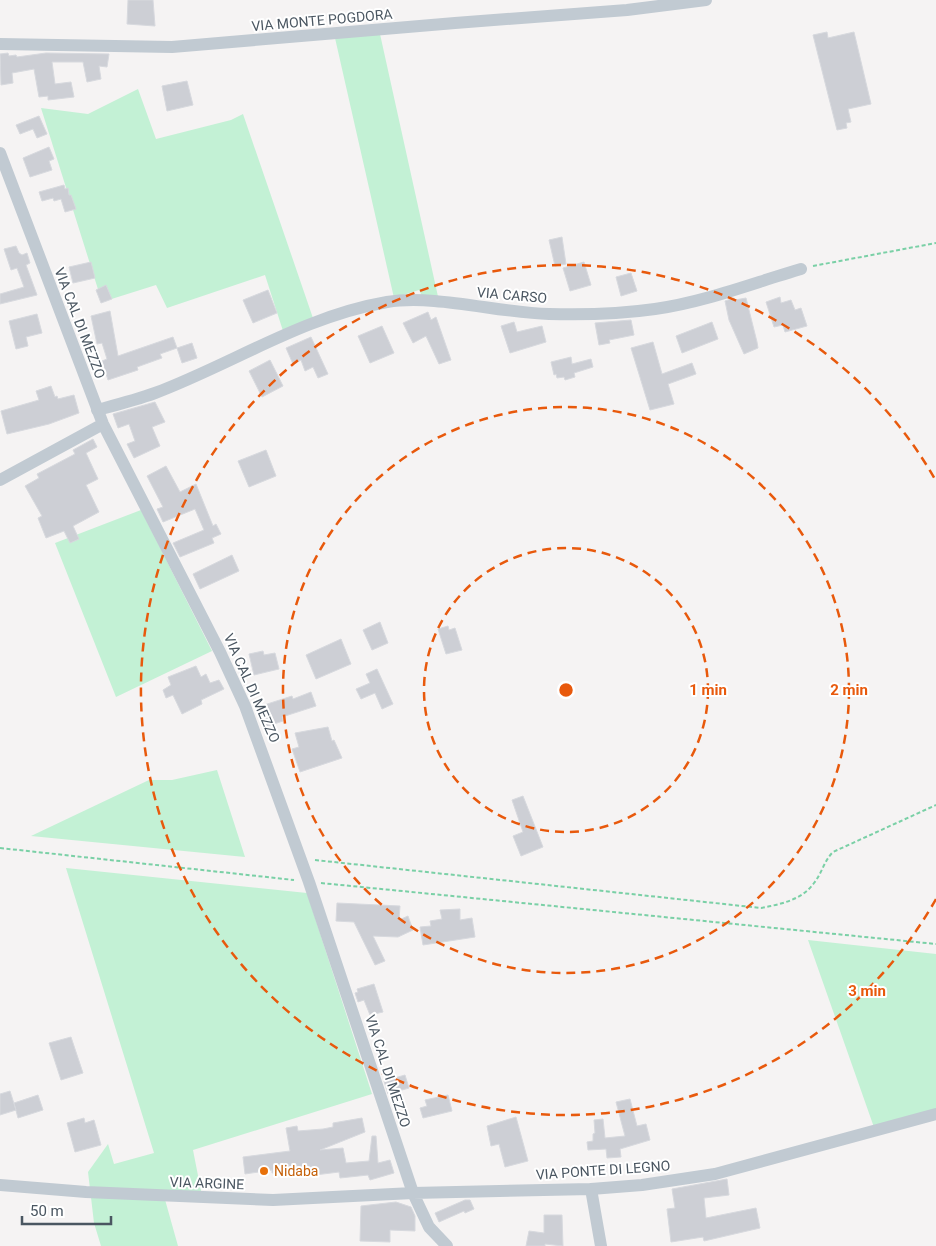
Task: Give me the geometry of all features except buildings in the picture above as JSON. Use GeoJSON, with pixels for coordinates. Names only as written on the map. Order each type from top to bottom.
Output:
{"type":"FeatureCollection","features":[{"type":"Feature","properties":{"kind":"street","name":"VIA MONTE POGDORA"},"geometry":{"type":"LineString","coordinates":[[0,44],[172,47],[627,10],[706,0]]}},
{"type":"Feature","properties":{"kind":"street","name":"VIA CAL DI MEZZO"},"geometry":{"type":"LineString","coordinates":[[0,153],[103,424],[246,706],[309,882],[413,1193],[429,1227],[447,1246]]}},
{"type":"Feature","properties":{"kind":"street","name":"VIA CARSO"},"geometry":{"type":"LineString","coordinates":[[97,410],[154,393],[323,319],[381,303],[411,300],[547,314],[604,314],[654,309],[698,300],[800,269]]}},
{"type":"Feature","properties":{"kind":"street"},"geometry":{"type":"LineString","coordinates":[[0,480],[103,424]]}},
{"type":"Feature","properties":{"kind":"street","name":"VIA PONTE DI LEGNO"},"geometry":{"type":"LineString","coordinates":[[413,1193],[591,1189],[642,1185],[715,1174],[936,1114]]}},
{"type":"Feature","properties":{"kind":"street","name":"VIA ARGINE"},"geometry":{"type":"LineString","coordinates":[[0,1185],[86,1192],[273,1200],[413,1193]]}},
{"type":"Feature","properties":{"kind":"street"},"geometry":{"type":"LineString","coordinates":[[591,1189],[602,1246]]}},
{"type":"Feature","properties":{"kind":"path"},"geometry":{"type":"LineString","coordinates":[[800,269],[936,243]]}},
{"type":"Feature","properties":{"kind":"path"},"geometry":{"type":"LineString","coordinates":[[300,858],[393,870],[761,908],[795,899],[815,882],[824,861],[833,852],[936,805]]}},
{"type":"Feature","properties":{"kind":"path"},"geometry":{"type":"LineString","coordinates":[[0,848],[309,882],[936,944]]}},
{"type":"Feature","properties":{"kind":"green space"},"geometry":{"type":"Polygon","coordinates":[[[380,34],[439,301],[424,300],[419,290],[394,298],[335,38],[380,34]]]}},
{"type":"Feature","properties":{"kind":"green space"},"geometry":{"type":"Polygon","coordinates":[[[138,89],[156,139],[231,120],[243,114],[315,324],[284,334],[265,275],[167,308],[156,285],[102,302],[41,108],[88,114],[138,89]]]}},
{"type":"Feature","properties":{"kind":"green space"},"geometry":{"type":"Polygon","coordinates":[[[141,510],[212,651],[116,697],[55,543],[141,510]]]}},
{"type":"Feature","properties":{"kind":"green space"},"geometry":{"type":"Polygon","coordinates":[[[217,770],[245,857],[31,836],[149,780],[172,780],[217,770]]]}},
{"type":"Feature","properties":{"kind":"green space"},"geometry":{"type":"Polygon","coordinates":[[[66,868],[307,893],[372,1094],[193,1150],[203,1201],[164,1196],[178,1246],[101,1246],[94,1223],[88,1172],[108,1144],[114,1164],[154,1153],[66,868]]]}},
{"type":"Feature","properties":{"kind":"green space"},"geometry":{"type":"Polygon","coordinates":[[[808,940],[936,954],[936,1117],[876,1133],[808,940]]]}},
{"type":"Feature","properties":{"kind":"place","name":"Nidaba"},"geometry":{"type":"Point","coordinates":[264,1171]}}]}
